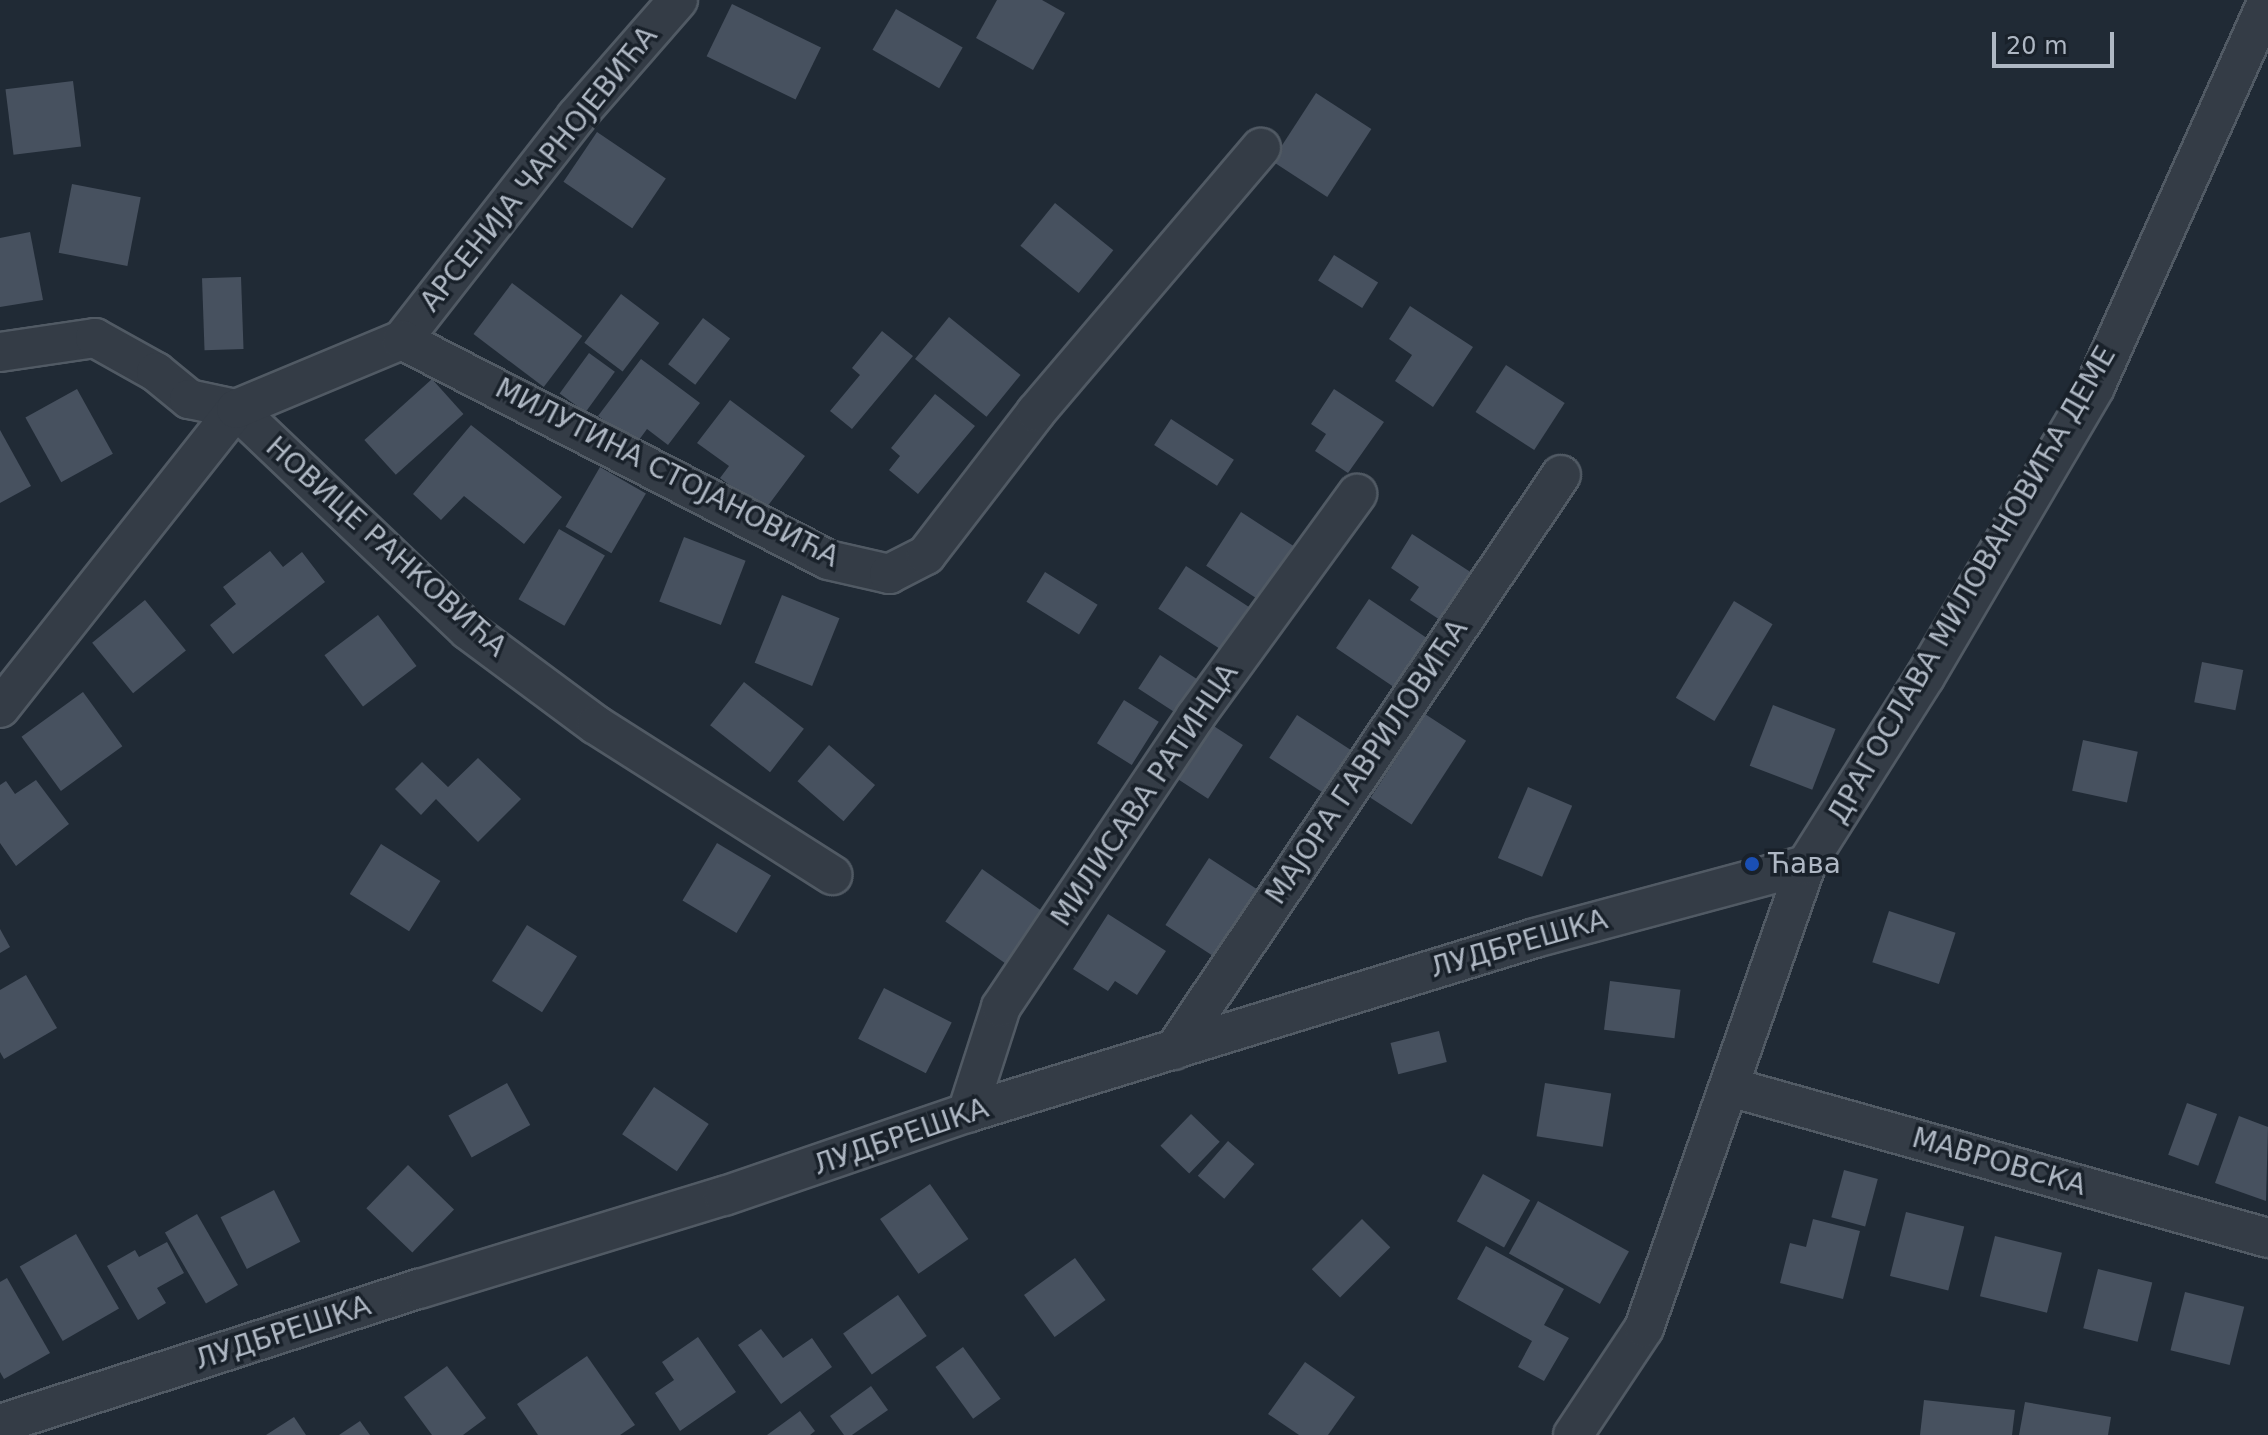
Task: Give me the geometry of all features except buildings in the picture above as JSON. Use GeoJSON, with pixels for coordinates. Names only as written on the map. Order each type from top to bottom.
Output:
{"type":"FeatureCollection","features":[{"type":"Feature","properties":{"kind":"street","name":"АРСЕНИЈА ЧАРНОЈЕВИЋА"},"geometry":{"type":"LineString","coordinates":[[402,340],[576,117],[678,0]]}},
{"type":"Feature","properties":{"kind":"street","name":"ДРАГОСЛАВА МИЛОВАНОВИЋА ДЕМЕ"},"geometry":{"type":"LineString","coordinates":[[1573,1435],[1644,1328],[1806,865],[1925,677],[2095,387],[2268,0]]}},
{"type":"Feature","properties":{"kind":"street","name":"МИЛУТИНА СТОЈАНОВИЋА"},"geometry":{"type":"LineString","coordinates":[[402,340],[828,560],[889,574],[926,555],[1036,412],[1261,148]]}},
{"type":"Feature","properties":{"kind":"street"},"geometry":{"type":"LineString","coordinates":[[0,352],[95,338],[156,372],[189,399],[236,409]]}},
{"type":"Feature","properties":{"kind":"street"},"geometry":{"type":"LineString","coordinates":[[0,708],[236,409],[402,340]]}},
{"type":"Feature","properties":{"kind":"street","name":"НОВИЦЕ РАНКОВИЋА"},"geometry":{"type":"LineString","coordinates":[[236,409],[468,630],[596,725],[832,875]]}},
{"type":"Feature","properties":{"kind":"street","name":"МАЈОРА ГАВРИЛОВИЋА"},"geometry":{"type":"LineString","coordinates":[[1174,1050],[1561,475]]}},
{"type":"Feature","properties":{"kind":"street","name":"МИЛИСАВА РАТИНЦА"},"geometry":{"type":"LineString","coordinates":[[967,1113],[1001,1007],[1195,717],[1357,494]]}},
{"type":"Feature","properties":{"kind":"street","name":"ЛУДБРЕШКА"},"geometry":{"type":"LineString","coordinates":[[4,1427],[419,1289],[724,1196],[967,1113],[1535,938],[1806,865]]}},
{"type":"Feature","properties":{"kind":"street","name":"МАВРОВСКА"},"geometry":{"type":"LineString","coordinates":[[1730,1087],[2268,1238]]}},
{"type":"Feature","properties":{"kind":"place","name":"Ћава"},"geometry":{"type":"Point","coordinates":[1752,864]}}]}
